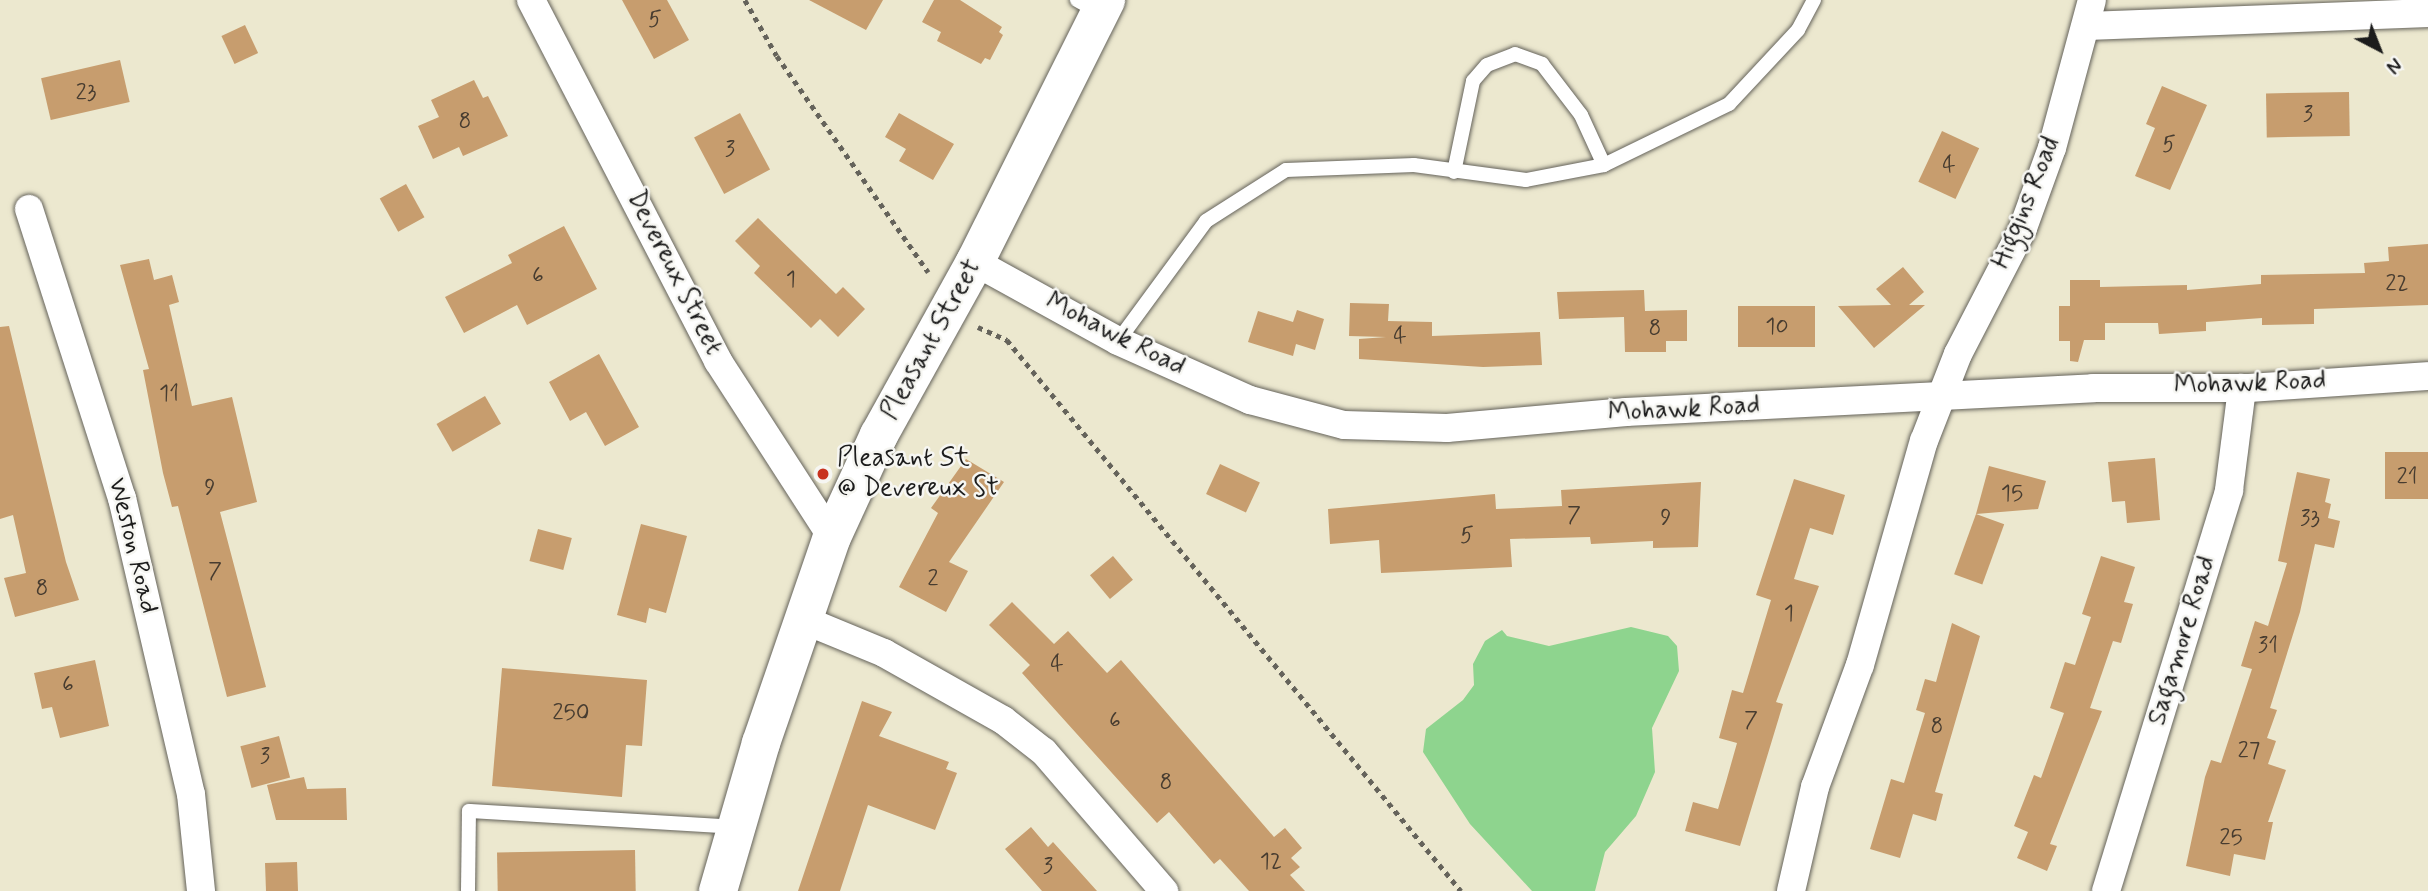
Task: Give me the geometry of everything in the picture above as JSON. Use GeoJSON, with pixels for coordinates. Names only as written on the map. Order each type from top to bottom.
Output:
{"type":"FeatureCollection","features":[{"type":"Feature","properties":{"kind":"main road","name":"Pleasant Street"},"geometry":{"type":"LineString","coordinates":[[718,891],[832,537],[879,435],[975,262],[1094,4]]}},
{"type":"Feature","properties":{"kind":"street","name":"Devereux Street"},"geometry":{"type":"LineString","coordinates":[[531,0],[718,360],[832,537]]}},
{"type":"Feature","properties":{"kind":"street"},"geometry":{"type":"LineString","coordinates":[[2090,13],[2428,13]]}},
{"type":"Feature","properties":{"kind":"street","name":"Higgins Road"},"geometry":{"type":"LineString","coordinates":[[1941,397],[2023,228],[2090,13]]}},
{"type":"Feature","properties":{"kind":"street","name":"Weston Road"},"geometry":{"type":"LineString","coordinates":[[29,209],[122,498],[191,794],[201,891]]}},
{"type":"Feature","properties":{"kind":"street","name":"Mohawk Road"},"geometry":{"type":"LineString","coordinates":[[975,262],[1118,341],[1250,400],[1345,425],[1447,428],[1626,412],[2092,388],[2242,388],[2428,376]]}},
{"type":"Feature","properties":{"kind":"street","name":"Sagamore Road"},"geometry":{"type":"LineString","coordinates":[[2106,891],[2229,490],[2242,388]]}},
{"type":"Feature","properties":{"kind":"street"},"geometry":{"type":"LineString","coordinates":[[1791,891],[1815,787],[1860,665],[1924,441],[1941,397]]}},
{"type":"Feature","properties":{"kind":"street"},"geometry":{"type":"LineString","coordinates":[[804,620],[884,653],[1003,720],[1044,752],[1164,891]]}},
{"type":"Feature","properties":{"kind":"lane"},"geometry":{"type":"LineString","coordinates":[[1118,341],[1206,221],[1286,170],[1413,165],[1525,180],[1604,165],[1729,104],[1798,30],[1814,0]]}},
{"type":"Feature","properties":{"kind":"lane"},"geometry":{"type":"LineString","coordinates":[[1454,172],[1473,81],[1487,65],[1515,54],[1542,64],[1581,115],[1604,165]]}},
{"type":"Feature","properties":{"kind":"lane"},"geometry":{"type":"LineString","coordinates":[[468,891],[468,811],[737,827]]}},
{"type":"Feature","properties":{"kind":"path"},"geometry":{"type":"LineString","coordinates":[[745,0],[777,56],[929,274],[955,296],[979,328],[1007,340],[1461,891]]}},
{"type":"Feature","properties":{"kind":"green space"},"geometry":{"type":"Polygon","coordinates":[[[1631,627],[1668,636],[1677,646],[1679,671],[1652,728],[1655,772],[1636,816],[1605,852],[1595,891],[1532,891],[1470,824],[1423,752],[1426,729],[1463,700],[1474,685],[1473,664],[1485,641],[1502,630],[1507,636],[1549,646],[1631,627]]]}},
{"type":"Feature","properties":{"kind":"building"},"geometry":{"type":"Polygon","coordinates":[[[622,0],[667,0],[689,40],[654,59],[622,0]]]}},
{"type":"Feature","properties":{"kind":"building"},"geometry":{"type":"Polygon","coordinates":[[[809,0],[883,0],[866,30],[809,0]]]}},
{"type":"Feature","properties":{"kind":"building"},"geometry":{"type":"Polygon","coordinates":[[[934,0],[960,0],[1002,27],[999,32],[1003,35],[990,60],[985,58],[981,64],[937,41],[941,32],[922,22],[934,0]]]}},
{"type":"Feature","properties":{"kind":"building"},"geometry":{"type":"Polygon","coordinates":[[[245,25],[258,53],[235,64],[221,36],[245,25]]]}},
{"type":"Feature","properties":{"kind":"building"},"geometry":{"type":"Polygon","coordinates":[[[120,60],[130,102],[51,120],[41,78],[120,60]]]}},
{"type":"Feature","properties":{"kind":"building"},"geometry":{"type":"Polygon","coordinates":[[[474,80],[483,98],[488,96],[508,136],[463,156],[459,147],[433,159],[418,126],[439,117],[431,100],[474,80]]]}},
{"type":"Feature","properties":{"kind":"building"},"geometry":{"type":"Polygon","coordinates":[[[2162,86],[2207,105],[2170,190],[2135,176],[2155,128],[2146,124],[2162,86]]]}},
{"type":"Feature","properties":{"kind":"building"},"geometry":{"type":"Polygon","coordinates":[[[2349,92],[2350,136],[2267,137],[2266,93],[2349,92]]]}},
{"type":"Feature","properties":{"kind":"building"},"geometry":{"type":"Polygon","coordinates":[[[740,113],[770,170],[724,194],[694,137],[740,113]]]}},
{"type":"Feature","properties":{"kind":"building"},"geometry":{"type":"Polygon","coordinates":[[[899,113],[954,144],[933,180],[899,161],[906,149],[885,137],[899,113]]]}},
{"type":"Feature","properties":{"kind":"building"},"geometry":{"type":"Polygon","coordinates":[[[1942,131],[1979,148],[1955,199],[1918,182],[1942,131]]]}},
{"type":"Feature","properties":{"kind":"building"},"geometry":{"type":"Polygon","coordinates":[[[406,184],[424,217],[398,232],[380,199],[406,184]]]}},
{"type":"Feature","properties":{"kind":"building"},"geometry":{"type":"Polygon","coordinates":[[[758,218],[836,294],[843,287],[865,309],[838,337],[820,319],[811,328],[754,273],[760,266],[735,241],[758,218]]]}},
{"type":"Feature","properties":{"kind":"building"},"geometry":{"type":"Polygon","coordinates":[[[564,226],[597,289],[527,325],[517,305],[464,333],[445,297],[512,263],[508,255],[564,226]]]}},
{"type":"Feature","properties":{"kind":"building"},"geometry":{"type":"Polygon","coordinates":[[[2428,244],[2428,305],[2314,309],[2314,324],[2262,325],[2262,318],[2206,322],[2206,331],[2159,334],[2158,323],[2105,323],[2105,340],[2084,340],[2078,362],[2070,361],[2070,341],[2059,341],[2059,306],[2070,306],[2070,280],[2100,280],[2100,287],[2187,285],[2187,290],[2261,284],[2261,275],[2365,273],[2364,263],[2389,261],[2388,247],[2428,244]]]}},
{"type":"Feature","properties":{"kind":"building"},"geometry":{"type":"Polygon","coordinates":[[[149,259],[154,280],[172,275],[179,302],[169,305],[192,406],[232,397],[257,502],[220,512],[266,687],[227,697],[178,506],[172,507],[163,473],[143,370],[149,369],[120,265],[149,259]]]}},
{"type":"Feature","properties":{"kind":"building"},"geometry":{"type":"Polygon","coordinates":[[[1903,267],[1924,292],[1909,305],[1925,305],[1874,348],[1838,306],[1891,305],[1876,289],[1903,267]]]}},
{"type":"Feature","properties":{"kind":"building"},"geometry":{"type":"Polygon","coordinates":[[[1644,290],[1645,311],[1687,310],[1687,341],[1666,341],[1666,352],[1625,352],[1624,317],[1559,319],[1557,292],[1644,290]]]}},
{"type":"Feature","properties":{"kind":"building"},"geometry":{"type":"Polygon","coordinates":[[[1350,303],[1389,304],[1388,321],[1432,322],[1432,336],[1540,332],[1542,365],[1483,367],[1359,359],[1359,339],[1386,337],[1349,336],[1350,303]]]}},
{"type":"Feature","properties":{"kind":"building"},"geometry":{"type":"Polygon","coordinates":[[[1738,306],[1815,306],[1815,347],[1738,347],[1738,306]]]}},
{"type":"Feature","properties":{"kind":"building"},"geometry":{"type":"Polygon","coordinates":[[[1297,310],[1324,319],[1315,350],[1296,344],[1293,356],[1248,342],[1258,311],[1293,322],[1297,310]]]}},
{"type":"Feature","properties":{"kind":"building"},"geometry":{"type":"Polygon","coordinates":[[[9,326],[66,562],[79,600],[15,617],[4,578],[26,573],[13,515],[0,519],[0,327],[9,326]]]}},
{"type":"Feature","properties":{"kind":"building"},"geometry":{"type":"Polygon","coordinates":[[[599,354],[639,427],[605,446],[586,412],[570,421],[549,382],[599,354]]]}},
{"type":"Feature","properties":{"kind":"building"},"geometry":{"type":"Polygon","coordinates":[[[485,396],[501,424],[453,452],[437,424],[485,396]]]}},
{"type":"Feature","properties":{"kind":"building"},"geometry":{"type":"Polygon","coordinates":[[[2385,452],[2428,452],[2428,499],[2385,499],[2385,452]]]}},
{"type":"Feature","properties":{"kind":"building"},"geometry":{"type":"Polygon","coordinates":[[[2155,458],[2160,520],[2127,523],[2125,501],[2112,502],[2108,462],[2155,458]]]}},
{"type":"Feature","properties":{"kind":"building"},"geometry":{"type":"Polygon","coordinates":[[[966,459],[1004,482],[949,562],[968,571],[946,612],[899,587],[938,513],[931,508],[966,459]]]}},
{"type":"Feature","properties":{"kind":"building"},"geometry":{"type":"Polygon","coordinates":[[[1220,464],[1260,483],[1246,513],[1206,494],[1220,464]]]}},
{"type":"Feature","properties":{"kind":"building"},"geometry":{"type":"Polygon","coordinates":[[[1989,466],[2046,481],[2038,509],[1976,514],[1989,466]]]}},
{"type":"Feature","properties":{"kind":"building"},"geometry":{"type":"Polygon","coordinates":[[[2297,472],[2330,479],[2325,502],[2331,504],[2328,518],[2340,521],[2334,548],[2315,544],[2300,612],[2270,708],[2277,710],[2267,738],[2276,741],[2268,764],[2286,770],[2268,822],[2273,822],[2265,860],[2234,854],[2230,876],[2186,866],[2205,777],[2211,760],[2221,763],[2252,669],[2241,666],[2255,621],[2268,626],[2287,563],[2278,561],[2297,472]]]}},
{"type":"Feature","properties":{"kind":"building"},"geometry":{"type":"Polygon","coordinates":[[[1794,479],[1845,495],[1833,535],[1810,528],[1794,579],[1819,586],[1776,702],[1783,704],[1740,846],[1685,831],[1693,802],[1718,809],[1737,743],[1719,738],[1732,690],[1743,693],[1771,600],[1756,595],[1794,479]]]}},
{"type":"Feature","properties":{"kind":"building"},"geometry":{"type":"Polygon","coordinates":[[[1701,482],[1698,547],[1653,548],[1653,541],[1591,544],[1590,537],[1510,539],[1512,567],[1381,573],[1379,540],[1330,544],[1328,509],[1495,494],[1496,509],[1562,506],[1561,490],[1701,482]]]}},
{"type":"Feature","properties":{"kind":"building"},"geometry":{"type":"Polygon","coordinates":[[[1976,514],[2004,524],[1982,584],[1954,574],[1976,514]]]}},
{"type":"Feature","properties":{"kind":"building"},"geometry":{"type":"Polygon","coordinates":[[[641,524],[687,536],[666,613],[649,608],[646,623],[617,615],[641,524]]]}},
{"type":"Feature","properties":{"kind":"building"},"geometry":{"type":"Polygon","coordinates":[[[538,529],[572,538],[563,570],[529,561],[538,529]]]}},
{"type":"Feature","properties":{"kind":"building"},"geometry":{"type":"Polygon","coordinates":[[[1113,556],[1133,580],[1110,599],[1090,575],[1113,556]]]}},
{"type":"Feature","properties":{"kind":"building"},"geometry":{"type":"Polygon","coordinates":[[[2101,556],[2135,567],[2124,602],[2133,604],[2121,643],[2113,641],[2090,708],[2102,711],[2050,844],[2057,846],[2047,871],[2017,858],[2028,832],[2014,826],[2034,775],[2041,778],[2064,713],[2050,708],[2065,662],[2075,665],[2091,617],[2082,614],[2101,556]]]}},
{"type":"Feature","properties":{"kind":"building"},"geometry":{"type":"Polygon","coordinates":[[[1012,602],[1054,644],[1068,631],[1107,673],[1121,660],[1274,837],[1285,828],[1302,848],[1291,858],[1300,867],[1290,875],[1305,891],[1249,891],[1220,859],[1214,864],[1169,812],[1157,823],[1022,673],[1030,665],[989,625],[1012,602]]]}},
{"type":"Feature","properties":{"kind":"building"},"geometry":{"type":"Polygon","coordinates":[[[1952,623],[1980,636],[1935,792],[1943,794],[1936,821],[1913,814],[1900,858],[1870,849],[1891,779],[1904,783],[1925,713],[1916,710],[1925,679],[1936,682],[1952,623]]]}},
{"type":"Feature","properties":{"kind":"building"},"geometry":{"type":"Polygon","coordinates":[[[95,660],[109,726],[60,738],[52,707],[42,709],[34,673],[95,660]]]}},
{"type":"Feature","properties":{"kind":"building"},"geometry":{"type":"Polygon","coordinates":[[[502,668],[647,680],[642,746],[626,745],[622,797],[492,786],[502,668]]]}},
{"type":"Feature","properties":{"kind":"building"},"geometry":{"type":"Polygon","coordinates":[[[862,701],[892,712],[879,736],[949,762],[946,769],[957,773],[935,830],[868,805],[840,891],[798,891],[862,701]]]}},
{"type":"Feature","properties":{"kind":"building"},"geometry":{"type":"Polygon","coordinates":[[[279,736],[290,778],[251,788],[240,746],[279,736]]]}},
{"type":"Feature","properties":{"kind":"building"},"geometry":{"type":"Polygon","coordinates":[[[304,777],[307,789],[346,788],[347,820],[276,820],[267,785],[304,777]]]}},
{"type":"Feature","properties":{"kind":"building"},"geometry":{"type":"Polygon","coordinates":[[[1031,827],[1048,847],[1053,842],[1097,891],[1042,891],[1005,849],[1031,827]]]}},
{"type":"Feature","properties":{"kind":"building"},"geometry":{"type":"Polygon","coordinates":[[[635,850],[636,891],[498,891],[497,852],[635,850]]]}},
{"type":"Feature","properties":{"kind":"building"},"geometry":{"type":"Polygon","coordinates":[[[297,862],[298,891],[266,891],[265,863],[297,862]]]}},
{"type":"Feature","properties":{"kind":"place","name":"Pleasant St @ Devereux St"},"geometry":{"type":"Point","coordinates":[823,474]}}]}
